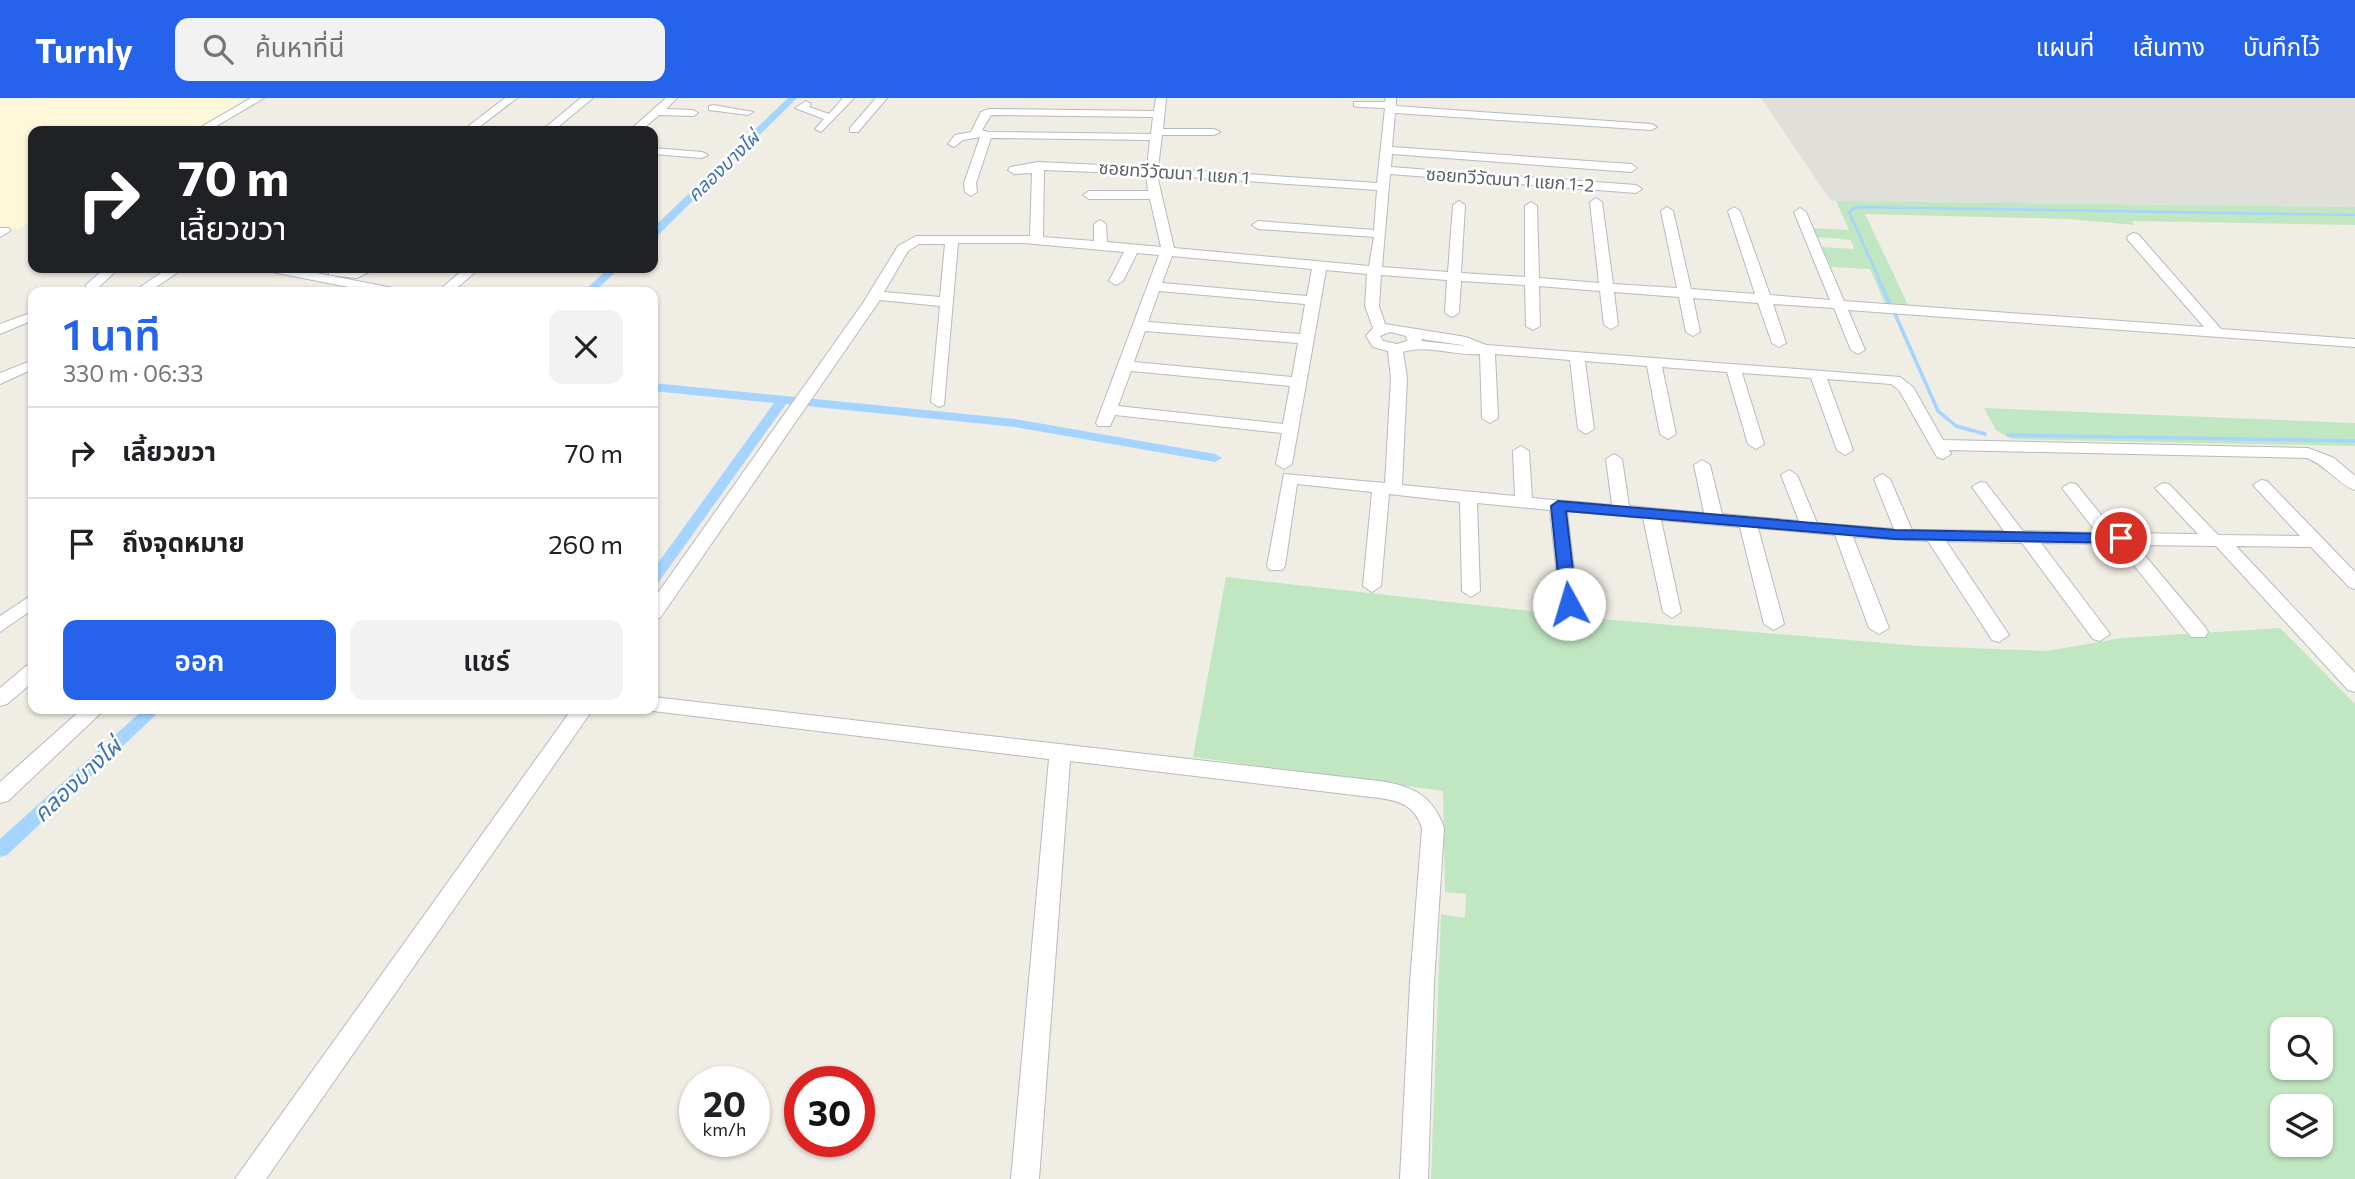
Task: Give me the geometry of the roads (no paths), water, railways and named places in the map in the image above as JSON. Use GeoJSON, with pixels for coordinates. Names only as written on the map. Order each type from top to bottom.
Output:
{"type":"FeatureCollection","features":[{"type":"Feature","properties":{"kind":"street"},"geometry":{"type":"LineString","coordinates":[[209,126],[259,98]]}},
{"type":"Feature","properties":{"kind":"street"},"geometry":{"type":"LineString","coordinates":[[474,126],[512,98]]}},
{"type":"Feature","properties":{"kind":"street"},"geometry":{"type":"LineString","coordinates":[[552,126],[588,98]]}},
{"type":"Feature","properties":{"kind":"street"},"geometry":{"type":"LineString","coordinates":[[640,126],[672,98]]}},
{"type":"Feature","properties":{"kind":"street"},"geometry":{"type":"LineString","coordinates":[[723,98],[710,111],[748,112]]}},
{"type":"Feature","properties":{"kind":"street"},"geometry":{"type":"LineString","coordinates":[[821,129],[849,98]]}},
{"type":"Feature","properties":{"kind":"street"},"geometry":{"type":"LineString","coordinates":[[854,131],[882,98]]}},
{"type":"Feature","properties":{"kind":"street"},"geometry":{"type":"LineString","coordinates":[[1121,113],[1123,98]]}},
{"type":"Feature","properties":{"kind":"street"},"geometry":{"type":"LineString","coordinates":[[1161,98],[1151,171],[1154,195],[1167,238],[1166,261],[1106,416],[1290,429]]}},
{"type":"Feature","properties":{"kind":"street"},"geometry":{"type":"LineString","coordinates":[[806,104],[800,108],[831,118]]}},
{"type":"Feature","properties":{"kind":"street"},"geometry":{"type":"LineString","coordinates":[[1358,104],[1390,104],[1651,127]]}},
{"type":"Feature","properties":{"kind":"street"},"geometry":{"type":"LineString","coordinates":[[1381,328],[1370,311],[1373,270],[1380,234],[1390,104]]}},
{"type":"Feature","properties":{"kind":"street"},"geometry":{"type":"LineString","coordinates":[[656,112],[693,113]]}},
{"type":"Feature","properties":{"kind":"street"},"geometry":{"type":"LineString","coordinates":[[971,192],[970,183],[982,118],[989,112],[1158,114]]}},
{"type":"Feature","properties":{"kind":"street"},"geometry":{"type":"LineString","coordinates":[[954,144],[959,137],[981,134],[1213,132]]}},
{"type":"Feature","properties":{"kind":"street"},"geometry":{"type":"LineString","coordinates":[[1386,150],[1631,168]]}},
{"type":"Feature","properties":{"kind":"street"},"geometry":{"type":"LineString","coordinates":[[658,151],[702,155]]}},
{"type":"Feature","properties":{"kind":"street"},"geometry":{"type":"LineString","coordinates":[[1036,240],[1038,164]]}},
{"type":"Feature","properties":{"kind":"street","name":"ซอยทวีวัฒนา 1 แยก 1"},"geometry":{"type":"LineString","coordinates":[[1014,170],[1038,164],[1383,187]]}},
{"type":"Feature","properties":{"kind":"street","name":"ซอยทวีวัฒนา 1 แยก 1-2"},"geometry":{"type":"LineString","coordinates":[[1385,170],[1636,189]]}},
{"type":"Feature","properties":{"kind":"street"},"geometry":{"type":"LineString","coordinates":[[1089,195],[1154,195]]}},
{"type":"Feature","properties":{"kind":"street"},"geometry":{"type":"LineString","coordinates":[[1596,202],[1611,325]]}},
{"type":"Feature","properties":{"kind":"street"},"geometry":{"type":"LineString","coordinates":[[1452,313],[1459,205]]}},
{"type":"Feature","properties":{"kind":"street"},"geometry":{"type":"LineString","coordinates":[[1531,206],[1533,326]]}},
{"type":"Feature","properties":{"kind":"street"},"geometry":{"type":"LineString","coordinates":[[1667,211],[1693,332]]}},
{"type":"Feature","properties":{"kind":"street"},"geometry":{"type":"LineString","coordinates":[[1734,211],[1779,344]]}},
{"type":"Feature","properties":{"kind":"street"},"geometry":{"type":"LineString","coordinates":[[1800,212],[1858,350]]}},
{"type":"Feature","properties":{"kind":"street"},"geometry":{"type":"LineString","coordinates":[[1100,224],[1100,247]]}},
{"type":"Feature","properties":{"kind":"street"},"geometry":{"type":"LineString","coordinates":[[658,607],[876,295],[908,244],[916,240],[952,238],[1036,240],[1166,252],[1256,236],[1380,234]]}},
{"type":"Feature","properties":{"kind":"street"},"geometry":{"type":"LineString","coordinates":[[1256,236],[1320,264],[1373,270],[2355,343]]}},
{"type":"Feature","properties":{"kind":"street"},"geometry":{"type":"LineString","coordinates":[[2133,237],[2217,333]]}},
{"type":"Feature","properties":{"kind":"street"},"geometry":{"type":"LineString","coordinates":[[939,402],[952,238]]}},
{"type":"Feature","properties":{"kind":"street"},"geometry":{"type":"LineString","coordinates":[[1116,281],[1132,249]]}},
{"type":"Feature","properties":{"kind":"street"},"geometry":{"type":"LineString","coordinates":[[1284,464],[1320,264]]}},
{"type":"Feature","properties":{"kind":"street"},"geometry":{"type":"LineString","coordinates":[[92,287],[108,273]]}},
{"type":"Feature","properties":{"kind":"street"},"geometry":{"type":"LineString","coordinates":[[148,287],[169,273]]}},
{"type":"Feature","properties":{"kind":"street"},"geometry":{"type":"LineString","coordinates":[[295,273],[365,287]]}},
{"type":"Feature","properties":{"kind":"street"},"geometry":{"type":"LineString","coordinates":[[450,287],[466,273]]}},
{"type":"Feature","properties":{"kind":"street"},"geometry":{"type":"LineString","coordinates":[[324,287],[332,281]]}},
{"type":"Feature","properties":{"kind":"street"},"geometry":{"type":"LineString","coordinates":[[1156,286],[1313,301]]}},
{"type":"Feature","properties":{"kind":"street"},"geometry":{"type":"LineString","coordinates":[[876,295],[946,302]]}},
{"type":"Feature","properties":{"kind":"street"},"geometry":{"type":"LineString","coordinates":[[0,330],[28,317]]}},
{"type":"Feature","properties":{"kind":"street"},"geometry":{"type":"LineString","coordinates":[[1141,326],[1306,340]]}},
{"type":"Feature","properties":{"kind":"street"},"geometry":{"type":"LineString","coordinates":[[1414,338],[1395,349],[1383,347],[1374,340],[1374,332],[1381,328],[1395,327],[1414,338],[1466,341],[1485,349],[1895,380],[1905,387],[1940,449],[2308,453],[2319,455],[2355,485]]}},
{"type":"Feature","properties":{"kind":"street"},"geometry":{"type":"LineString","coordinates":[[1372,586],[1387,488],[1399,378],[1395,349]]}},
{"type":"Feature","properties":{"kind":"street"},"geometry":{"type":"LineString","coordinates":[[1485,349],[1490,418]]}},
{"type":"Feature","properties":{"kind":"street"},"geometry":{"type":"LineString","coordinates":[[1577,356],[1586,429]]}},
{"type":"Feature","properties":{"kind":"street"},"geometry":{"type":"LineString","coordinates":[[1653,361],[1668,434]]}},
{"type":"Feature","properties":{"kind":"street"},"geometry":{"type":"LineString","coordinates":[[0,379],[28,365]]}},
{"type":"Feature","properties":{"kind":"street"},"geometry":{"type":"LineString","coordinates":[[1127,366],[1299,382]]}},
{"type":"Feature","properties":{"kind":"street"},"geometry":{"type":"LineString","coordinates":[[1733,367],[1756,444]]}},
{"type":"Feature","properties":{"kind":"street"},"geometry":{"type":"LineString","coordinates":[[1818,373],[1844,450]]}},
{"type":"Feature","properties":{"kind":"street"},"geometry":{"type":"LineString","coordinates":[[1521,451],[1524,503]]}},
{"type":"Feature","properties":{"kind":"street"},"geometry":{"type":"LineString","coordinates":[[1614,459],[1621,511]]}},
{"type":"Feature","properties":{"kind":"street"},"geometry":{"type":"LineString","coordinates":[[1702,464],[1714,519]]}},
{"type":"Feature","properties":{"kind":"street"},"geometry":{"type":"LineString","coordinates":[[1789,475],[1810,527]]}},
{"type":"Feature","properties":{"kind":"street"},"geometry":{"type":"LineString","coordinates":[[1276,566],[1290,478],[1468,498],[1905,534],[2316,542]]}},
{"type":"Feature","properties":{"kind":"street"},"geometry":{"type":"LineString","coordinates":[[1882,480],[1905,534]]}},
{"type":"Feature","properties":{"kind":"street"},"geometry":{"type":"LineString","coordinates":[[2261,485],[2355,583]]}},
{"type":"Feature","properties":{"kind":"street"},"geometry":{"type":"LineString","coordinates":[[1980,487],[2100,634]]}},
{"type":"Feature","properties":{"kind":"street"},"geometry":{"type":"LineString","coordinates":[[2070,488],[2198,632]]}},
{"type":"Feature","properties":{"kind":"street"},"geometry":{"type":"LineString","coordinates":[[2163,488],[2355,685]]}},
{"type":"Feature","properties":{"kind":"street"},"geometry":{"type":"LineString","coordinates":[[1468,498],[1471,591]]}},
{"type":"Feature","properties":{"kind":"street"},"geometry":{"type":"LineString","coordinates":[[1558,506],[1569,604]]}},
{"type":"Feature","properties":{"kind":"street"},"geometry":{"type":"LineString","coordinates":[[1651,514],[1672,612]]}},
{"type":"Feature","properties":{"kind":"street"},"geometry":{"type":"LineString","coordinates":[[1748,522],[1774,624]]}},
{"type":"Feature","properties":{"kind":"street"},"geometry":{"type":"LineString","coordinates":[[1842,530],[1879,628]]}},
{"type":"Feature","properties":{"kind":"street"},"geometry":{"type":"LineString","coordinates":[[1932,534],[1999,635]]}},
{"type":"Feature","properties":{"kind":"street"},"geometry":{"type":"LineString","coordinates":[[0,626],[28,604]]}},
{"type":"Feature","properties":{"kind":"street"},"geometry":{"type":"LineString","coordinates":[[0,699],[28,675]]}},
{"type":"Feature","properties":{"kind":"street"},"geometry":{"type":"LineString","coordinates":[[658,705],[1398,793],[1419,800],[1430,809],[1433,828],[1422,983],[1414,1179]]}},
{"type":"Feature","properties":{"kind":"street"},"geometry":{"type":"LineString","coordinates":[[0,795],[89,714]]}},
{"type":"Feature","properties":{"kind":"street"},"geometry":{"type":"LineString","coordinates":[[249,1179],[579,714]]}},
{"type":"Feature","properties":{"kind":"street"},"geometry":{"type":"LineString","coordinates":[[1025,1179],[1057,772],[1062,752]]}},
{"type":"Feature","properties":{"kind":"waterway","name":"คลองบางไผ่"},"geometry":{"type":"LineString","coordinates":[[658,229],[793,98]]}},
{"type":"Feature","properties":{"kind":"waterway"},"geometry":{"type":"LineString","coordinates":[[1880,281],[1849,212],[1856,207],[2355,215]]}},
{"type":"Feature","properties":{"kind":"waterway","name":"คลองบางไผ่"},"geometry":{"type":"LineString","coordinates":[[594,287],[609,273]]}},
{"type":"Feature","properties":{"kind":"waterway"},"geometry":{"type":"LineString","coordinates":[[1879,280],[1890,304]]}},
{"type":"Feature","properties":{"kind":"waterway"},"geometry":{"type":"LineString","coordinates":[[1895,314],[1938,411],[1956,426],[1985,434]]}},
{"type":"Feature","properties":{"kind":"waterway"},"geometry":{"type":"LineString","coordinates":[[658,387],[782,400]]}},
{"type":"Feature","properties":{"kind":"waterway"},"geometry":{"type":"LineString","coordinates":[[658,573],[782,400]]}},
{"type":"Feature","properties":{"kind":"waterway"},"geometry":{"type":"LineString","coordinates":[[782,400],[1015,423],[1215,458]]}},
{"type":"Feature","properties":{"kind":"waterway"},"geometry":{"type":"LineString","coordinates":[[2008,435],[2355,441]]}},
{"type":"Feature","properties":{"kind":"waterway","name":"คลองบางไผ่"},"geometry":{"type":"LineString","coordinates":[[0,850],[149,714]]}}]}
